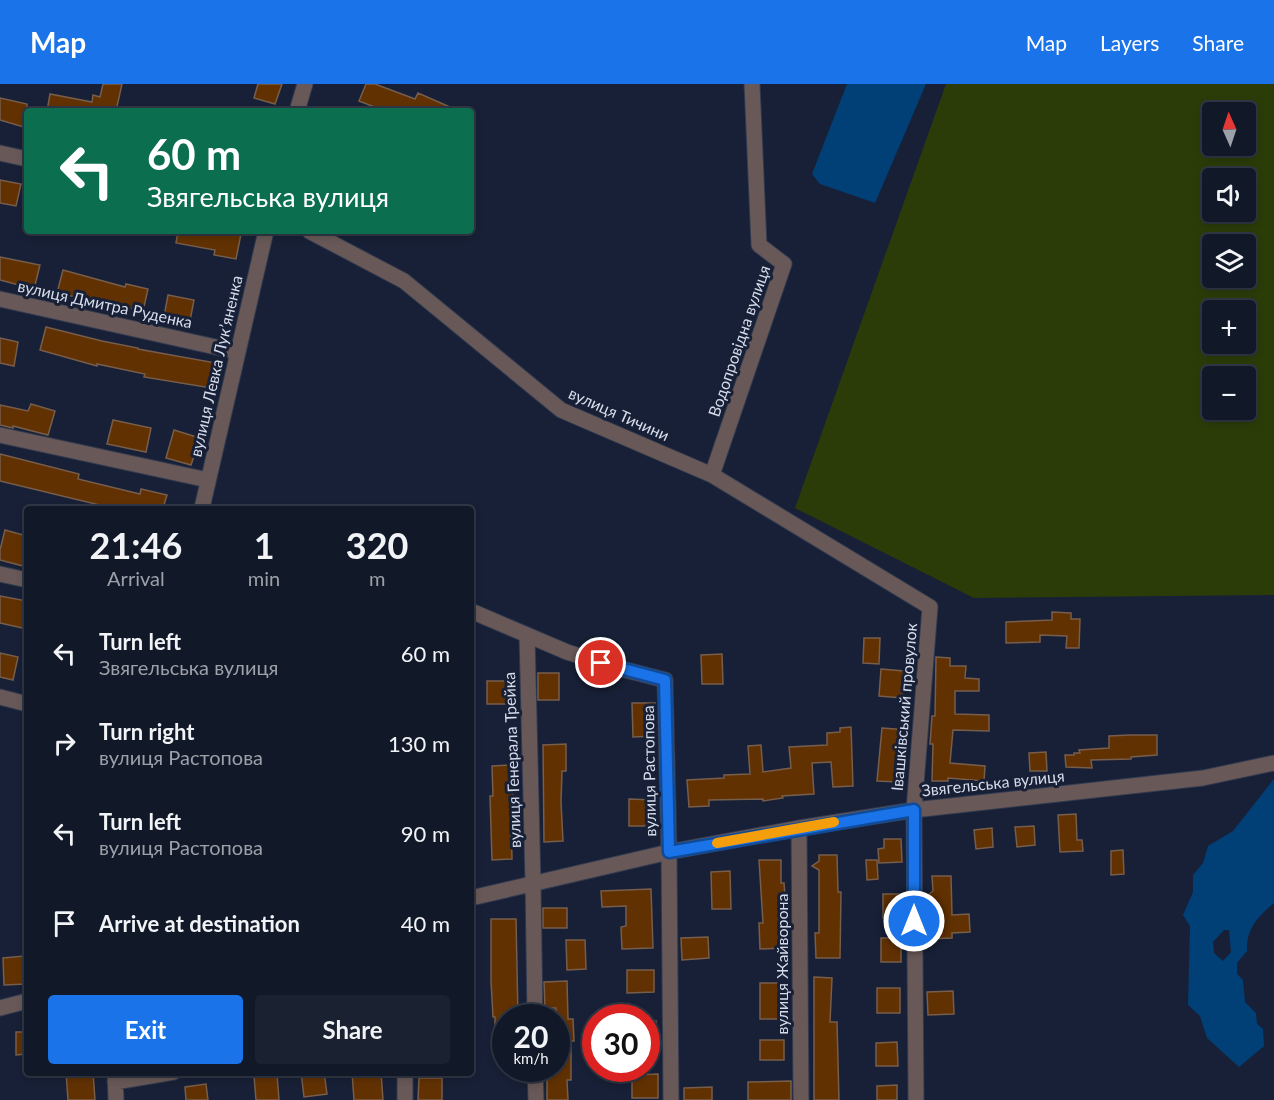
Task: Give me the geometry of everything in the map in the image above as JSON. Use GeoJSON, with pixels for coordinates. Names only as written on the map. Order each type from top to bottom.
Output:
{"type":"FeatureCollection","features":[{"type":"Feature","properties":{"kind":"street"},"geometry":{"type":"LineString","coordinates":[[298,108],[305,84]]}},
{"type":"Feature","properties":{"kind":"street","name":"Водопровідна вулиця"},"geometry":{"type":"LineString","coordinates":[[712,475],[784,264],[759,245],[752,84]]}},
{"type":"Feature","properties":{"kind":"street"},"geometry":{"type":"LineString","coordinates":[[0,153],[24,158]]}},
{"type":"Feature","properties":{"kind":"street","name":"вулиця Левка Лукʼяненка"},"geometry":{"type":"LineString","coordinates":[[203,506],[265,234]]}},
{"type":"Feature","properties":{"kind":"street","name":"вулиця Тичини"},"geometry":{"type":"LineString","coordinates":[[315,234],[404,281],[561,410],[712,475],[930,607]]}},
{"type":"Feature","properties":{"kind":"street","name":"вулиця Дмитра Руденка"},"geometry":{"type":"LineString","coordinates":[[0,299],[237,352]]}},
{"type":"Feature","properties":{"kind":"street"},"geometry":{"type":"LineString","coordinates":[[0,435],[208,480]]}},
{"type":"Feature","properties":{"kind":"street"},"geometry":{"type":"LineString","coordinates":[[0,574],[24,579]]}},
{"type":"Feature","properties":{"kind":"street","name":"Івашківський провулок"},"geometry":{"type":"LineString","coordinates":[[916,1100],[914,810],[930,607]]}},
{"type":"Feature","properties":{"kind":"street","name":"вулиця Растопова"},"geometry":{"type":"LineString","coordinates":[[474,612],[567,652],[665,680],[669,852]]}},
{"type":"Feature","properties":{"kind":"street","name":"вулиця Генерала Трейка"},"geometry":{"type":"LineString","coordinates":[[527,635],[535,1004]]}},
{"type":"Feature","properties":{"kind":"street"},"geometry":{"type":"LineString","coordinates":[[0,697],[24,703]]}},
{"type":"Feature","properties":{"kind":"street","name":"Звягельська вулиця"},"geometry":{"type":"LineString","coordinates":[[474,897],[669,852],[799,828],[914,810],[1203,778],[1274,763]]}},
{"type":"Feature","properties":{"kind":"street","name":"вулиця Жайворона"},"geometry":{"type":"LineString","coordinates":[[799,828],[801,1100]]}},
{"type":"Feature","properties":{"kind":"street"},"geometry":{"type":"LineString","coordinates":[[669,852],[671,1100]]}},
{"type":"Feature","properties":{"kind":"street"},"geometry":{"type":"LineString","coordinates":[[0,1008],[24,1002]]}},
{"type":"Feature","properties":{"kind":"street"},"geometry":{"type":"LineString","coordinates":[[405,1076],[405,1100]]}},
{"type":"Feature","properties":{"kind":"street"},"geometry":{"type":"LineString","coordinates":[[115,1077],[116,1100]]}},
{"type":"Feature","properties":{"kind":"street"},"geometry":{"type":"LineString","coordinates":[[535,1082],[536,1100]]}},
{"type":"Feature","properties":{"kind":"green space"},"geometry":{"type":"Polygon","coordinates":[[[946,84],[1274,84],[1274,595],[974,598],[795,508],[946,84]]]}},
{"type":"Feature","properties":{"kind":"water"},"geometry":{"type":"Polygon","coordinates":[[[847,84],[926,84],[875,203],[820,184],[812,174],[847,84]]]}},
{"type":"Feature","properties":{"kind":"water"},"geometry":{"type":"Polygon","coordinates":[[[1274,779],[1274,903],[1254,924],[1247,943],[1247,951],[1237,963],[1237,974],[1243,980],[1245,1002],[1256,1013],[1257,1024],[1263,1029],[1264,1046],[1239,1067],[1207,1038],[1200,1016],[1188,1005],[1190,926],[1183,915],[1193,892],[1193,875],[1203,863],[1208,846],[1233,831],[1274,779]],[[1224,930],[1213,942],[1214,953],[1223,961],[1231,952],[1229,930],[1224,930]]]}},
{"type":"Feature","properties":{"kind":"building"},"geometry":{"type":"Polygon","coordinates":[[[103,84],[122,84],[117,108],[48,108],[50,94],[92,102],[93,95],[100,97],[103,84]]]}},
{"type":"Feature","properties":{"kind":"building"},"geometry":{"type":"Polygon","coordinates":[[[258,84],[282,84],[275,104],[254,98],[258,84]]]}},
{"type":"Feature","properties":{"kind":"building"},"geometry":{"type":"Polygon","coordinates":[[[366,84],[375,84],[415,99],[418,93],[452,108],[377,108],[359,101],[366,84]]]}},
{"type":"Feature","properties":{"kind":"building"},"geometry":{"type":"Polygon","coordinates":[[[0,98],[27,104],[27,108],[24,108],[24,127],[0,120],[0,98]]]}},
{"type":"Feature","properties":{"kind":"building"},"geometry":{"type":"Polygon","coordinates":[[[0,180],[21,184],[16,206],[0,203],[0,180]]]}},
{"type":"Feature","properties":{"kind":"building"},"geometry":{"type":"Polygon","coordinates":[[[178,234],[241,234],[236,259],[214,255],[215,250],[176,243],[178,234]]]}},
{"type":"Feature","properties":{"kind":"building"},"geometry":{"type":"Polygon","coordinates":[[[0,257],[40,265],[34,289],[0,280],[0,257]]]}},
{"type":"Feature","properties":{"kind":"building"},"geometry":{"type":"Polygon","coordinates":[[[63,270],[125,287],[126,284],[148,289],[143,311],[57,293],[63,270]]]}},
{"type":"Feature","properties":{"kind":"building"},"geometry":{"type":"Polygon","coordinates":[[[168,295],[194,300],[189,326],[163,322],[168,295]]]}},
{"type":"Feature","properties":{"kind":"building"},"geometry":{"type":"Polygon","coordinates":[[[46,327],[138,349],[216,363],[211,388],[144,377],[145,374],[97,364],[97,366],[40,350],[46,327]]]}},
{"type":"Feature","properties":{"kind":"building"},"geometry":{"type":"Polygon","coordinates":[[[0,338],[18,342],[14,366],[0,363],[0,338]]]}},
{"type":"Feature","properties":{"kind":"building"},"geometry":{"type":"Polygon","coordinates":[[[31,404],[55,411],[48,435],[0,425],[0,405],[28,411],[31,404]]]}},
{"type":"Feature","properties":{"kind":"building"},"geometry":{"type":"Polygon","coordinates":[[[113,420],[151,428],[146,452],[107,444],[113,420]]]}},
{"type":"Feature","properties":{"kind":"building"},"geometry":{"type":"Polygon","coordinates":[[[174,430],[200,438],[191,465],[166,458],[174,430]]]}},
{"type":"Feature","properties":{"kind":"building"},"geometry":{"type":"Polygon","coordinates":[[[0,454],[79,474],[78,479],[140,494],[141,489],[167,495],[164,506],[104,506],[0,481],[0,454]]]}},
{"type":"Feature","properties":{"kind":"building"},"geometry":{"type":"Polygon","coordinates":[[[5,530],[24,535],[23,566],[0,560],[5,530]]]}},
{"type":"Feature","properties":{"kind":"building"},"geometry":{"type":"Polygon","coordinates":[[[0,596],[24,600],[24,628],[0,623],[0,596]]]}},
{"type":"Feature","properties":{"kind":"building"},"geometry":{"type":"Polygon","coordinates":[[[1052,612],[1071,613],[1071,619],[1080,619],[1079,648],[1066,648],[1067,636],[1040,635],[1040,642],[1006,643],[1006,622],[1052,620],[1052,612]]]}},
{"type":"Feature","properties":{"kind":"building"},"geometry":{"type":"Polygon","coordinates":[[[864,638],[880,638],[879,664],[863,663],[864,638]]]}},
{"type":"Feature","properties":{"kind":"building"},"geometry":{"type":"Polygon","coordinates":[[[0,653],[18,657],[13,680],[0,677],[0,653]]]}},
{"type":"Feature","properties":{"kind":"building"},"geometry":{"type":"Polygon","coordinates":[[[722,654],[723,684],[702,684],[701,655],[722,654]]]}},
{"type":"Feature","properties":{"kind":"building"},"geometry":{"type":"Polygon","coordinates":[[[936,657],[950,658],[950,666],[966,666],[965,678],[979,679],[979,691],[955,691],[955,714],[989,715],[989,731],[953,730],[950,763],[985,766],[984,781],[948,778],[948,781],[932,781],[933,744],[930,744],[932,716],[935,716],[936,657]]]}},
{"type":"Feature","properties":{"kind":"building"},"geometry":{"type":"Polygon","coordinates":[[[881,669],[904,671],[902,698],[879,696],[881,669]]]}},
{"type":"Feature","properties":{"kind":"building"},"geometry":{"type":"Polygon","coordinates":[[[538,673],[559,673],[559,700],[538,700],[538,673]]]}},
{"type":"Feature","properties":{"kind":"building"},"geometry":{"type":"Polygon","coordinates":[[[487,681],[508,681],[508,704],[487,704],[487,681]]]}},
{"type":"Feature","properties":{"kind":"building"},"geometry":{"type":"Polygon","coordinates":[[[632,703],[655,703],[656,736],[633,737],[632,703]]]}},
{"type":"Feature","properties":{"kind":"building"},"geometry":{"type":"Polygon","coordinates":[[[851,727],[853,786],[833,787],[831,762],[812,763],[814,794],[782,796],[783,798],[763,801],[763,799],[709,800],[709,806],[689,807],[687,780],[750,774],[748,746],[761,745],[763,772],[791,768],[789,747],[827,745],[827,733],[840,732],[840,728],[851,727]]]}},
{"type":"Feature","properties":{"kind":"building"},"geometry":{"type":"Polygon","coordinates":[[[882,728],[908,730],[907,744],[900,744],[898,782],[877,781],[882,728]]]}},
{"type":"Feature","properties":{"kind":"building"},"geometry":{"type":"Polygon","coordinates":[[[1157,735],[1157,755],[1131,757],[1131,759],[1091,760],[1092,768],[1066,767],[1065,755],[1080,753],[1079,750],[1109,748],[1109,736],[1157,735]]]}},
{"type":"Feature","properties":{"kind":"building"},"geometry":{"type":"Polygon","coordinates":[[[566,744],[566,771],[562,771],[561,802],[563,841],[544,842],[543,745],[566,744]]]}},
{"type":"Feature","properties":{"kind":"building"},"geometry":{"type":"Polygon","coordinates":[[[1046,752],[1047,771],[1030,771],[1029,753],[1046,752]]]}},
{"type":"Feature","properties":{"kind":"building"},"geometry":{"type":"Polygon","coordinates":[[[512,765],[513,796],[516,796],[517,820],[511,820],[512,859],[492,860],[490,796],[493,796],[492,766],[512,765]]]}},
{"type":"Feature","properties":{"kind":"building"},"geometry":{"type":"Polygon","coordinates":[[[629,799],[654,800],[654,826],[629,826],[629,799]]]}},
{"type":"Feature","properties":{"kind":"building"},"geometry":{"type":"Polygon","coordinates":[[[1076,814],[1077,840],[1082,840],[1083,851],[1060,852],[1058,815],[1076,814]]]}},
{"type":"Feature","properties":{"kind":"building"},"geometry":{"type":"Polygon","coordinates":[[[1034,826],[1035,845],[1017,847],[1015,827],[1034,826]]]}},
{"type":"Feature","properties":{"kind":"building"},"geometry":{"type":"Polygon","coordinates":[[[992,828],[993,847],[976,849],[974,830],[992,828]]]}},
{"type":"Feature","properties":{"kind":"building"},"geometry":{"type":"Polygon","coordinates":[[[884,839],[901,839],[902,862],[879,863],[878,849],[884,848],[884,839]]]}},
{"type":"Feature","properties":{"kind":"building"},"geometry":{"type":"Polygon","coordinates":[[[1123,850],[1124,874],[1111,875],[1111,851],[1123,850]]]}},
{"type":"Feature","properties":{"kind":"building"},"geometry":{"type":"Polygon","coordinates":[[[819,855],[837,855],[838,892],[841,892],[840,958],[816,958],[815,933],[819,933],[819,870],[812,866],[819,861],[819,855]]]}},
{"type":"Feature","properties":{"kind":"building"},"geometry":{"type":"Polygon","coordinates":[[[759,860],[781,860],[781,883],[784,883],[786,909],[782,909],[784,948],[760,949],[759,923],[763,923],[759,860]]]}},
{"type":"Feature","properties":{"kind":"building"},"geometry":{"type":"Polygon","coordinates":[[[866,860],[877,860],[878,879],[867,880],[866,860]]]}},
{"type":"Feature","properties":{"kind":"building"},"geometry":{"type":"Polygon","coordinates":[[[730,871],[731,909],[712,909],[711,872],[730,871]]]}},
{"type":"Feature","properties":{"kind":"building"},"geometry":{"type":"Polygon","coordinates":[[[932,876],[951,876],[952,915],[969,914],[970,932],[952,933],[952,938],[928,939],[927,916],[933,916],[933,900],[928,895],[933,891],[932,876]]]}},
{"type":"Feature","properties":{"kind":"building"},"geometry":{"type":"Polygon","coordinates":[[[651,889],[653,948],[622,949],[621,927],[626,926],[626,906],[602,907],[601,891],[651,889]]]}},
{"type":"Feature","properties":{"kind":"building"},"geometry":{"type":"Polygon","coordinates":[[[883,894],[901,894],[901,918],[883,918],[883,894]]]}},
{"type":"Feature","properties":{"kind":"building"},"geometry":{"type":"Polygon","coordinates":[[[543,908],[567,908],[567,928],[543,928],[543,908]]]}},
{"type":"Feature","properties":{"kind":"building"},"geometry":{"type":"Polygon","coordinates":[[[491,919],[516,919],[518,1004],[492,1004],[491,919]]]}},
{"type":"Feature","properties":{"kind":"building"},"geometry":{"type":"Polygon","coordinates":[[[708,937],[709,958],[682,960],[681,938],[708,937]]]}},
{"type":"Feature","properties":{"kind":"building"},"geometry":{"type":"Polygon","coordinates":[[[881,938],[901,938],[901,962],[881,962],[881,938]]]}},
{"type":"Feature","properties":{"kind":"building"},"geometry":{"type":"Polygon","coordinates":[[[566,940],[585,940],[586,969],[567,970],[566,940]]]}},
{"type":"Feature","properties":{"kind":"building"},"geometry":{"type":"Polygon","coordinates":[[[24,956],[24,984],[4,985],[3,958],[24,956]]]}},
{"type":"Feature","properties":{"kind":"building"},"geometry":{"type":"Polygon","coordinates":[[[627,970],[654,970],[654,992],[627,993],[627,970]]]}},
{"type":"Feature","properties":{"kind":"building"},"geometry":{"type":"Polygon","coordinates":[[[814,977],[832,978],[830,1022],[837,1022],[839,1100],[814,1100],[814,977]]]}},
{"type":"Feature","properties":{"kind":"building"},"geometry":{"type":"Polygon","coordinates":[[[567,981],[568,1004],[545,1004],[544,982],[567,981]]]}},
{"type":"Feature","properties":{"kind":"building"},"geometry":{"type":"Polygon","coordinates":[[[760,983],[783,983],[782,1019],[760,1019],[760,983]]]}},
{"type":"Feature","properties":{"kind":"building"},"geometry":{"type":"Polygon","coordinates":[[[877,988],[900,988],[900,1013],[877,1013],[877,988]]]}},
{"type":"Feature","properties":{"kind":"building"},"geometry":{"type":"Polygon","coordinates":[[[953,991],[954,1014],[928,1015],[927,992],[953,991]]]}},
{"type":"Feature","properties":{"kind":"building"},"geometry":{"type":"Polygon","coordinates":[[[570,1019],[573,1019],[574,1041],[571,1041],[571,1080],[570,1019]]]}},
{"type":"Feature","properties":{"kind":"building"},"geometry":{"type":"Polygon","coordinates":[[[16,1032],[24,1032],[24,1054],[16,1055],[16,1032]]]}},
{"type":"Feature","properties":{"kind":"building"},"geometry":{"type":"Polygon","coordinates":[[[760,1040],[784,1040],[784,1060],[760,1060],[760,1040]]]}},
{"type":"Feature","properties":{"kind":"building"},"geometry":{"type":"Polygon","coordinates":[[[897,1042],[898,1066],[876,1066],[876,1043],[897,1042]]]}},
{"type":"Feature","properties":{"kind":"building"},"geometry":{"type":"Polygon","coordinates":[[[66,1076],[93,1076],[95,1100],[68,1100],[66,1076]]]}},
{"type":"Feature","properties":{"kind":"building"},"geometry":{"type":"Polygon","coordinates":[[[254,1076],[277,1076],[279,1100],[256,1100],[254,1076]]]}},
{"type":"Feature","properties":{"kind":"building"},"geometry":{"type":"Polygon","coordinates":[[[301,1076],[325,1076],[327,1094],[304,1097],[301,1076]]]}},
{"type":"Feature","properties":{"kind":"building"},"geometry":{"type":"Polygon","coordinates":[[[352,1076],[381,1076],[383,1100],[354,1100],[352,1076]]]}},
{"type":"Feature","properties":{"kind":"building"},"geometry":{"type":"Polygon","coordinates":[[[419,1078],[442,1078],[442,1100],[418,1100],[419,1078]]]}},
{"type":"Feature","properties":{"kind":"building"},"geometry":{"type":"Polygon","coordinates":[[[791,1081],[791,1100],[748,1100],[748,1082],[791,1081]]]}},
{"type":"Feature","properties":{"kind":"building"},"geometry":{"type":"Polygon","coordinates":[[[547,1082],[567,1082],[568,1100],[547,1100],[547,1082]]]}},
{"type":"Feature","properties":{"kind":"building"},"geometry":{"type":"Polygon","coordinates":[[[632,1082],[658,1082],[658,1098],[632,1098],[632,1082]]]}},
{"type":"Feature","properties":{"kind":"building"},"geometry":{"type":"Polygon","coordinates":[[[206,1084],[208,1100],[186,1100],[185,1087],[206,1084]]]}},
{"type":"Feature","properties":{"kind":"building"},"geometry":{"type":"Polygon","coordinates":[[[897,1085],[897,1100],[877,1100],[877,1086],[897,1085]]]}},
{"type":"Feature","properties":{"kind":"building"},"geometry":{"type":"Polygon","coordinates":[[[712,1087],[712,1100],[684,1100],[684,1088],[712,1087]]]}},
{"type":"Feature","properties":{"kind":"slow traffic"},"geometry":{"type":"LineString","coordinates":[[717,843],[834,822]]}},
{"type":"Feature","properties":{"kind":"route"},"geometry":{"type":"LineString","coordinates":[[601,663],[665,680],[669,852],[914,810],[914,921]]}}]}
